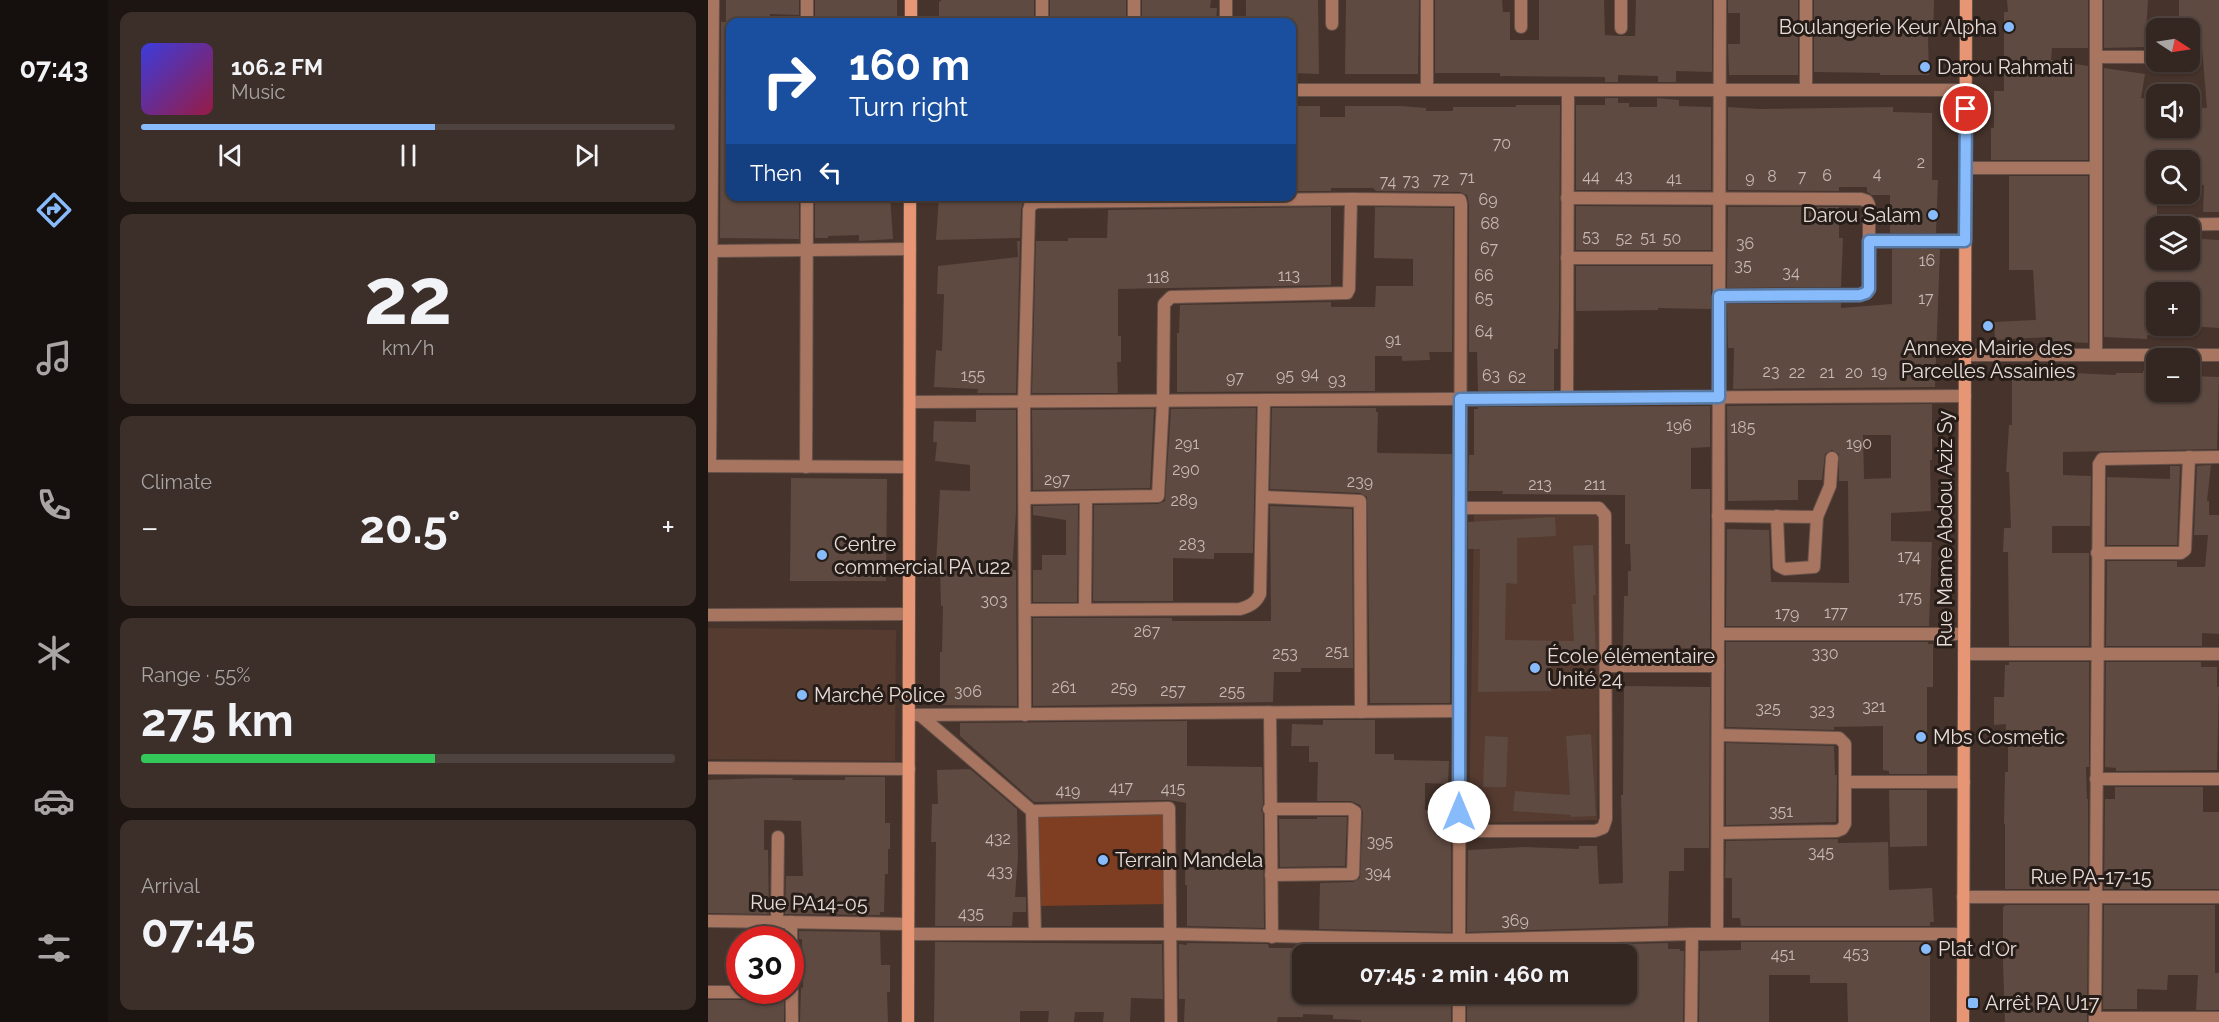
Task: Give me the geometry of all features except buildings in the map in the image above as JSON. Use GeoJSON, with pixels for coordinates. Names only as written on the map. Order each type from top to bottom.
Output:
{"type":"FeatureCollection","features":[{"type":"Feature","properties":{"kind":"street"},"geometry":{"type":"LineString","coordinates":[[714,0],[711,63],[712,251],[709,466],[909,467]]}},
{"type":"Feature","properties":{"kind":"street"},"geometry":{"type":"LineString","coordinates":[[807,0],[807,18]]}},
{"type":"Feature","properties":{"kind":"street"},"geometry":{"type":"LineString","coordinates":[[910,18],[911,0]]}},
{"type":"Feature","properties":{"kind":"street"},"geometry":{"type":"LineString","coordinates":[[1041,18],[1042,0]]}},
{"type":"Feature","properties":{"kind":"street"},"geometry":{"type":"LineString","coordinates":[[1134,0],[1134,18]]}},
{"type":"Feature","properties":{"kind":"street"},"geometry":{"type":"LineString","coordinates":[[1226,0],[1226,18]]}},
{"type":"Feature","properties":{"kind":"street"},"geometry":{"type":"LineString","coordinates":[[1332,0],[1332,24]]}},
{"type":"Feature","properties":{"kind":"street"},"geometry":{"type":"LineString","coordinates":[[1427,0],[1427,90]]}},
{"type":"Feature","properties":{"kind":"street"},"geometry":{"type":"LineString","coordinates":[[1521,0],[1521,27]]}},
{"type":"Feature","properties":{"kind":"street"},"geometry":{"type":"LineString","coordinates":[[1621,0],[1621,28]]}},
{"type":"Feature","properties":{"kind":"street"},"geometry":{"type":"LineString","coordinates":[[1717,934],[1720,0]]}},
{"type":"Feature","properties":{"kind":"street"},"geometry":{"type":"LineString","coordinates":[[1806,0],[1806,90]]}},
{"type":"Feature","properties":{"kind":"street","name":"Rue Mame Abdou Aziz Sy"},"geometry":{"type":"LineString","coordinates":[[1963,1022],[1966,0]]}},
{"type":"Feature","properties":{"kind":"street"},"geometry":{"type":"LineString","coordinates":[[2096,0],[2096,355]]}},
{"type":"Feature","properties":{"kind":"street"},"geometry":{"type":"LineString","coordinates":[[2096,57],[2146,57]]}},
{"type":"Feature","properties":{"kind":"street"},"geometry":{"type":"LineString","coordinates":[[1296,90],[1966,90]]}},
{"type":"Feature","properties":{"kind":"street"},"geometry":{"type":"LineString","coordinates":[[1567,398],[1568,90]]}},
{"type":"Feature","properties":{"kind":"street"},"geometry":{"type":"LineString","coordinates":[[1966,168],[2096,168]]}},
{"type":"Feature","properties":{"kind":"street"},"geometry":{"type":"LineString","coordinates":[[1296,198],[1460,200],[1461,204],[1459,944]]}},
{"type":"Feature","properties":{"kind":"street"},"geometry":{"type":"LineString","coordinates":[[1567,198],[1861,199],[1867,201],[1869,205],[1869,289],[1866,293],[1860,295],[1719,296]]}},
{"type":"Feature","properties":{"kind":"street"},"geometry":{"type":"LineString","coordinates":[[1025,498],[1158,496],[1163,400],[1164,304],[1167,299],[1171,297],[1347,293],[1349,289],[1351,199]]}},
{"type":"Feature","properties":{"kind":"street"},"geometry":{"type":"LineString","coordinates":[[806,467],[807,201]]}},
{"type":"Feature","properties":{"kind":"street"},"geometry":{"type":"LineString","coordinates":[[908,1022],[909,769],[915,715],[909,614],[910,201]]}},
{"type":"Feature","properties":{"kind":"street"},"geometry":{"type":"LineString","coordinates":[[1025,715],[1024,401],[1029,210],[1030,206],[1036,202],[1094,201]]}},
{"type":"Feature","properties":{"kind":"street"},"geometry":{"type":"LineString","coordinates":[[2200,224],[2219,224]]}},
{"type":"Feature","properties":{"kind":"street"},"geometry":{"type":"LineString","coordinates":[[1869,241],[1965,241]]}},
{"type":"Feature","properties":{"kind":"street"},"geometry":{"type":"LineString","coordinates":[[712,251],[910,249]]}},
{"type":"Feature","properties":{"kind":"street"},"geometry":{"type":"LineString","coordinates":[[1567,258],[1719,258]]}},
{"type":"Feature","properties":{"kind":"street"},"geometry":{"type":"LineString","coordinates":[[1965,355],[2219,355]]}},
{"type":"Feature","properties":{"kind":"street"},"geometry":{"type":"LineString","coordinates":[[910,402],[1965,396]]}},
{"type":"Feature","properties":{"kind":"street"},"geometry":{"type":"LineString","coordinates":[[1026,610],[1240,609],[1257,601],[1260,594],[1264,400]]}},
{"type":"Feature","properties":{"kind":"street"},"geometry":{"type":"LineString","coordinates":[[2097,553],[2181,553],[2186,550],[2189,457]]}},
{"type":"Feature","properties":{"kind":"street"},"geometry":{"type":"LineString","coordinates":[[1777,516],[1781,569],[1814,567],[1817,517],[1830,486],[1832,458]]}},
{"type":"Feature","properties":{"kind":"street"},"geometry":{"type":"LineString","coordinates":[[2219,458],[2100,460],[2097,553],[2095,1020],[2219,1018]]}},
{"type":"Feature","properties":{"kind":"street"},"geometry":{"type":"LineString","coordinates":[[1263,497],[1360,501],[1361,712]]}},
{"type":"Feature","properties":{"kind":"street"},"geometry":{"type":"LineString","coordinates":[[1085,609],[1086,498]]}},
{"type":"Feature","properties":{"kind":"street"},"geometry":{"type":"LineString","coordinates":[[1459,831],[1594,831],[1603,828],[1606,819],[1605,515],[1599,508],[1460,508]]}},
{"type":"Feature","properties":{"kind":"street"},"geometry":{"type":"LineString","coordinates":[[1718,516],[1817,517]]}},
{"type":"Feature","properties":{"kind":"street"},"geometry":{"type":"LineString","coordinates":[[708,615],[909,614]]}},
{"type":"Feature","properties":{"kind":"street"},"geometry":{"type":"LineString","coordinates":[[1718,634],[1964,634]]}},
{"type":"Feature","properties":{"kind":"street"},"geometry":{"type":"LineString","coordinates":[[1964,654],[2219,654]]}},
{"type":"Feature","properties":{"kind":"street"},"geometry":{"type":"LineString","coordinates":[[1606,666],[1718,666]]}},
{"type":"Feature","properties":{"kind":"street"},"geometry":{"type":"LineString","coordinates":[[915,715],[1460,711]]}},
{"type":"Feature","properties":{"kind":"street"},"geometry":{"type":"LineString","coordinates":[[1270,713],[1269,809],[1272,938]]}},
{"type":"Feature","properties":{"kind":"street"},"geometry":{"type":"LineString","coordinates":[[915,715],[1032,811],[1169,808],[1171,1022]]}},
{"type":"Feature","properties":{"kind":"street"},"geometry":{"type":"LineString","coordinates":[[1718,735],[1839,738],[1845,744],[1845,824],[1842,829],[1838,831],[1718,833]]}},
{"type":"Feature","properties":{"kind":"street"},"geometry":{"type":"LineString","coordinates":[[708,768],[909,769]]}},
{"type":"Feature","properties":{"kind":"street"},"geometry":{"type":"LineString","coordinates":[[2096,779],[2219,779]]}},
{"type":"Feature","properties":{"kind":"street"},"geometry":{"type":"LineString","coordinates":[[1845,782],[1964,782]]}},
{"type":"Feature","properties":{"kind":"street"},"geometry":{"type":"LineString","coordinates":[[1269,809],[1350,809],[1355,812],[1353,874],[1271,875]]}},
{"type":"Feature","properties":{"kind":"street"},"geometry":{"type":"LineString","coordinates":[[1032,811],[1035,934]]}},
{"type":"Feature","properties":{"kind":"street"},"geometry":{"type":"LineString","coordinates":[[777,922],[778,837]]}},
{"type":"Feature","properties":{"kind":"street","name":"Rue PA-17-15"},"geometry":{"type":"LineString","coordinates":[[1963,897],[2219,897]]}},
{"type":"Feature","properties":{"kind":"street","name":"Rue PA14-05"},"geometry":{"type":"LineString","coordinates":[[708,921],[791,922],[1035,934],[1170,934],[1272,938],[1459,940],[1692,934],[1963,934]]}},
{"type":"Feature","properties":{"kind":"street"},"geometry":{"type":"LineString","coordinates":[[791,922],[791,926]]}},
{"type":"Feature","properties":{"kind":"street"},"geometry":{"type":"LineString","coordinates":[[1691,1022],[1692,934]]}},
{"type":"Feature","properties":{"kind":"street"},"geometry":{"type":"LineString","coordinates":[[708,992],[726,992]]}},
{"type":"Feature","properties":{"kind":"street"},"geometry":{"type":"LineString","coordinates":[[792,1004],[792,1022]]}},
{"type":"Feature","properties":{"kind":"street"},"geometry":{"type":"LineString","coordinates":[[1459,1004],[1459,1022]]}},
{"type":"Feature","properties":{"kind":"shaded area","name":"École élémentaire Unité 24"},"geometry":{"type":"Polygon","coordinates":[[[1599,514],[1597,820],[1469,823],[1474,515],[1599,514]]]}},
{"type":"Feature","properties":{"kind":"shaded area","name":"Marché Police"},"geometry":{"type":"Polygon","coordinates":[[[708,628],[896,630],[895,761],[708,759],[708,628]]]}},
{"type":"Feature","properties":{"kind":"shaded area","name":"Terrain Mandela"},"geometry":{"type":"Polygon","coordinates":[[[1036,815],[1169,815],[1169,904],[1037,906],[1036,815]]]}},
{"type":"Feature","properties":{"kind":"place","name":"Boulangerie Keur Alpha"},"geometry":{"type":"Point","coordinates":[2009,27]}},
{"type":"Feature","properties":{"kind":"place","name":"Darou Rahmati"},"geometry":{"type":"Point","coordinates":[1925,67]}},
{"type":"Feature","properties":{"kind":"place","name":"Darou Salam"},"geometry":{"type":"Point","coordinates":[1933,215]}},
{"type":"Feature","properties":{"kind":"place","name":"Annexe Mairie des Parcelles Assainies"},"geometry":{"type":"Point","coordinates":[1988,326]}},
{"type":"Feature","properties":{"kind":"place","name":"Centre commercial PA u22"},"geometry":{"type":"Point","coordinates":[822,555]}},
{"type":"Feature","properties":{"kind":"place","name":"École élémentaire Unité 24"},"geometry":{"type":"Point","coordinates":[1535,668]}},
{"type":"Feature","properties":{"kind":"place","name":"Marché Police"},"geometry":{"type":"Point","coordinates":[802,695]}},
{"type":"Feature","properties":{"kind":"place","name":"Mbs Cosmetic"},"geometry":{"type":"Point","coordinates":[1921,737]}},
{"type":"Feature","properties":{"kind":"place","name":"Terrain Mandela"},"geometry":{"type":"Point","coordinates":[1103,860]}},
{"type":"Feature","properties":{"kind":"place","name":"Plat d'Or"},"geometry":{"type":"Point","coordinates":[1926,949]}},
{"type":"Feature","properties":{"kind":"place","name":"Arrêt PA U17"},"geometry":{"type":"Point","coordinates":[1973,1003]}},
{"type":"Feature","properties":{"kind":"route"},"geometry":{"type":"LineString","coordinates":[[1459,812],[1460,399],[1719,397],[1719,296],[1860,295],[1869,289],[1869,241],[1965,241],[1966,109]]}}]}
